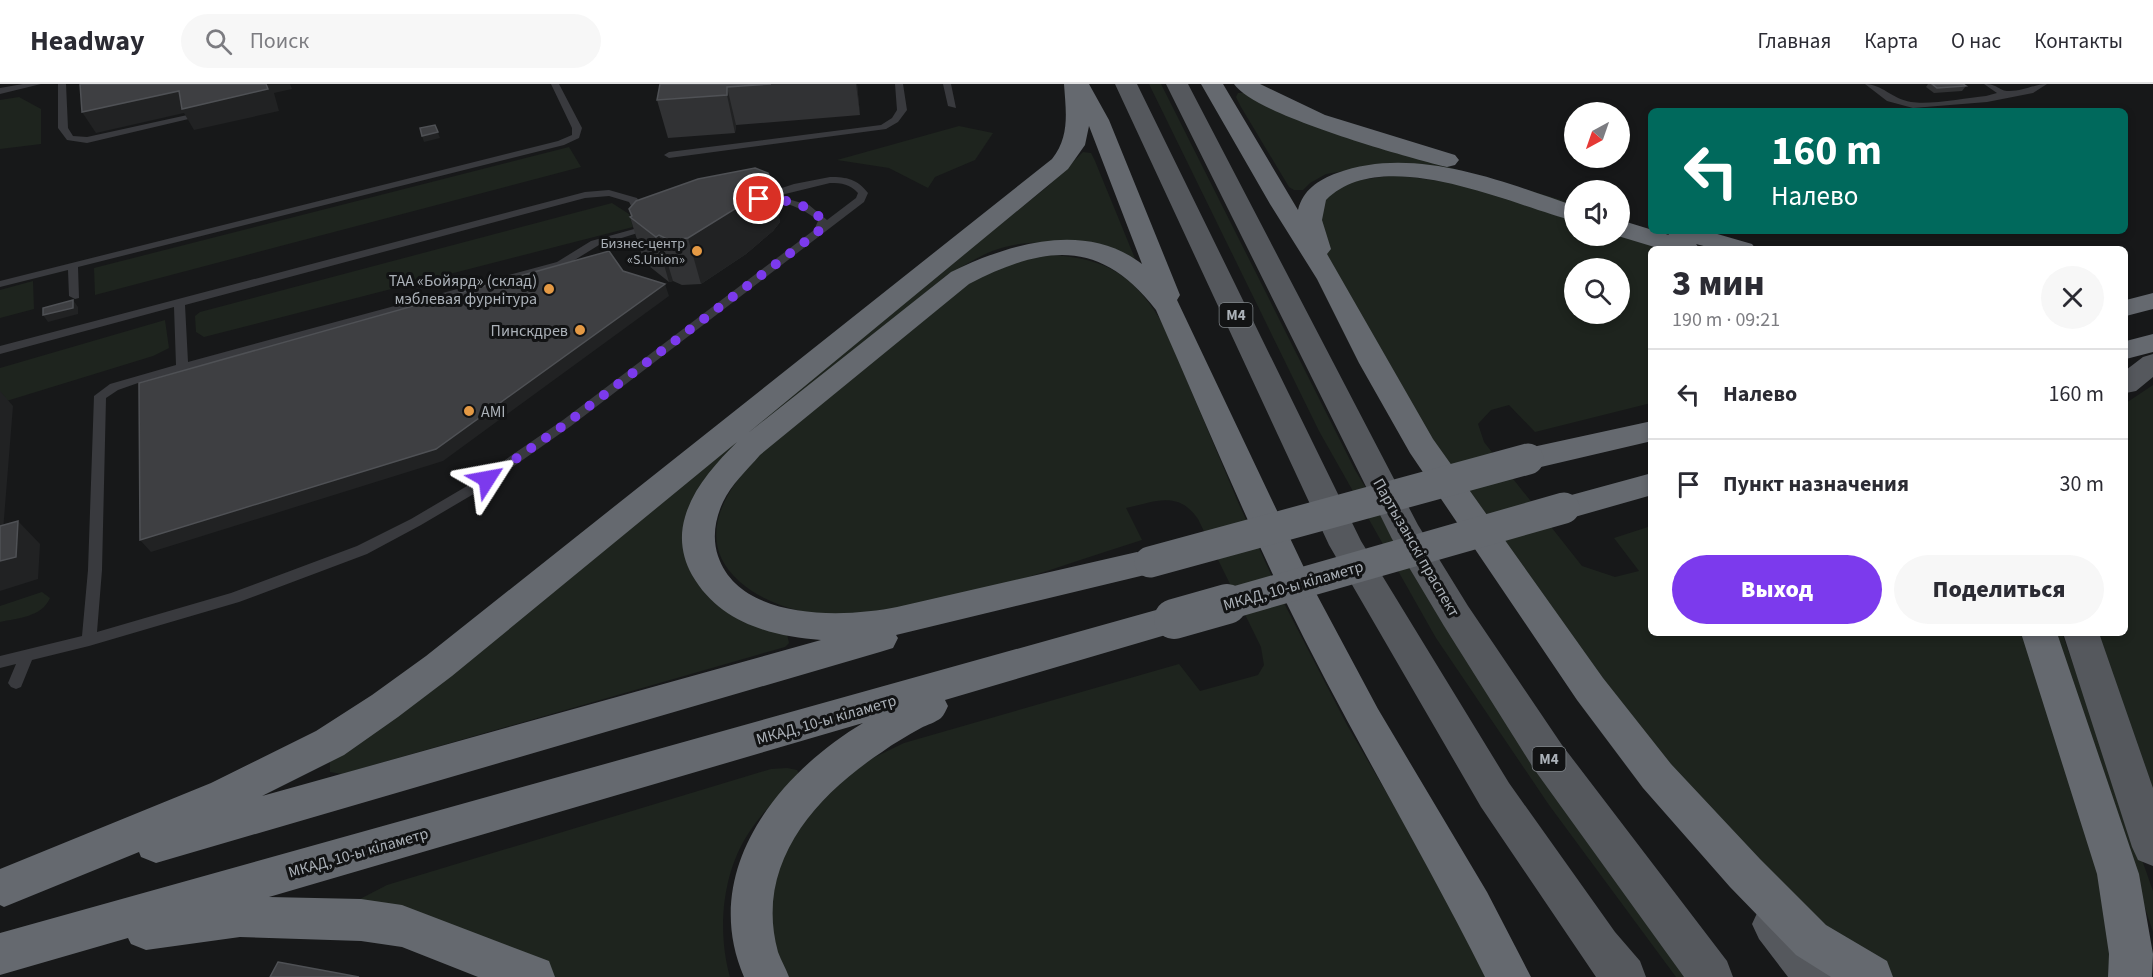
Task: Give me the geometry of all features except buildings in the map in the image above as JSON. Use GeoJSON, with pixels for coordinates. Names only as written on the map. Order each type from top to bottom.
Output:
{"type":"FeatureCollection","features":[{"type":"Feature","properties":{"kind":"highway"},"geometry":{"type":"LineString","coordinates":[[1077,84],[1098,120],[1203,382]]}},
{"type":"Feature","properties":{"kind":"highway"},"geometry":{"type":"LineString","coordinates":[[2,888],[124,839],[330,743],[440,666],[1060,164],[1072,149],[1078,134],[1077,84]]}},
{"type":"Feature","properties":{"kind":"highway"},"geometry":{"type":"LineString","coordinates":[[1212,84],[1282,204],[1330,279]]}},
{"type":"Feature","properties":{"kind":"highway"},"geometry":{"type":"LineString","coordinates":[[1245,84],[1285,105],[1371,137],[1564,197]]}},
{"type":"Feature","properties":{"kind":"highway"},"geometry":{"type":"LineString","coordinates":[[1564,210],[1473,181],[1433,173],[1388,170],[1346,176],[1326,187],[1315,196],[1310,205],[1316,245],[1330,279],[1372,363],[1421,446],[1590,689],[1657,776],[1745,873],[1811,940],[1871,977]]}},
{"type":"Feature","properties":{"kind":"highway"},"geometry":{"type":"LineString","coordinates":[[1630,216],[1648,222]]}},
{"type":"Feature","properties":{"kind":"highway"},"geometry":{"type":"LineString","coordinates":[[1630,231],[1677,246]]}},
{"type":"Feature","properties":{"kind":"highway"},"geometry":{"type":"LineString","coordinates":[[1690,234],[1732,246]]}},
{"type":"Feature","properties":{"kind":"highway"},"geometry":{"type":"LineString","coordinates":[[1144,564],[1004,598],[887,623],[849,627],[816,626],[789,623],[765,615],[741,605],[724,593],[709,576],[700,556],[698,532],[702,512],[712,491],[729,468],[749,448],[960,278],[992,260],[1021,250],[1087,249],[1107,254],[1135,271],[1161,296],[1169,308],[1300,595],[1365,720],[1472,906],[1509,977]]}},
{"type":"Feature","properties":{"kind":"highway"},"geometry":{"type":"LineString","coordinates":[[2128,286],[2153,286]]}},
{"type":"Feature","properties":{"kind":"highway"},"geometry":{"type":"LineString","coordinates":[[2128,307],[2153,301]]}},
{"type":"Feature","properties":{"kind":"highway"},"geometry":{"type":"LineString","coordinates":[[2128,349],[2153,343]]}},
{"type":"Feature","properties":{"kind":"highway"},"geometry":{"type":"LineString","coordinates":[[2,888],[1144,564],[1528,459],[1648,432]]}},
{"type":"Feature","properties":{"kind":"highway","name":"МКАД, 10-ы кіламетр"},"geometry":{"type":"LineString","coordinates":[[0,954],[1648,486]]}},
{"type":"Feature","properties":{"kind":"highway"},"geometry":{"type":"LineString","coordinates":[[2040,636],[2118,874],[2131,954],[2130,977]]}},
{"type":"Feature","properties":{"kind":"highway"},"geometry":{"type":"LineString","coordinates":[[767,977],[751,929],[752,889],[760,856],[776,827],[794,802],[823,775],[885,728],[999,670]]}},
{"type":"Feature","properties":{"kind":"highway"},"geometry":{"type":"LineString","coordinates":[[1472,906],[1523,977]]}},
{"type":"Feature","properties":{"kind":"highway"},"geometry":{"type":"LineString","coordinates":[[0,954],[89,936],[240,917],[321,918],[402,926],[532,977]]}},
{"type":"Feature","properties":{"kind":"main road","name":"М4"},"geometry":{"type":"LineString","coordinates":[[1126,84],[1346,545],[1495,795],[1600,947],[1624,977]]}},
{"type":"Feature","properties":{"kind":"main road","name":"Партызанскі праспект"},"geometry":{"type":"LineString","coordinates":[[1178,84],[1404,530],[1456,616],[1548,757],[1711,977]]}},
{"type":"Feature","properties":{"kind":"main road"},"geometry":{"type":"LineString","coordinates":[[2128,382],[2153,363]]}},
{"type":"Feature","properties":{"kind":"main road"},"geometry":{"type":"LineString","coordinates":[[2082,636],[2153,847]]}},
{"type":"Feature","properties":{"kind":"main road"},"geometry":{"type":"LineString","coordinates":[[1657,776],[1816,977]]}},
{"type":"Feature","properties":{"kind":"lane"},"geometry":{"type":"LineString","coordinates":[[0,92],[36,84]]}},
{"type":"Feature","properties":{"kind":"lane"},"geometry":{"type":"LineString","coordinates":[[62,84],[63,128],[70,138],[87,140],[192,117]]}},
{"type":"Feature","properties":{"kind":"lane"},"geometry":{"type":"LineString","coordinates":[[0,284],[561,143],[576,136],[577,128],[555,84]]}},
{"type":"Feature","properties":{"kind":"lane"},"geometry":{"type":"LineString","coordinates":[[669,155],[883,127],[895,120],[902,110],[899,84]]}},
{"type":"Feature","properties":{"kind":"lane"},"geometry":{"type":"LineString","coordinates":[[947,84],[953,106]]}},
{"type":"Feature","properties":{"kind":"lane"},"geometry":{"type":"LineString","coordinates":[[1869,84],[1890,99],[1912,105],[1988,99],[2006,90]]}},
{"type":"Feature","properties":{"kind":"lane"},"geometry":{"type":"LineString","coordinates":[[1988,84],[2006,90],[2030,91],[2043,84]]}},
{"type":"Feature","properties":{"kind":"lane"},"geometry":{"type":"LineString","coordinates":[[0,662],[89,640],[234,598],[362,550],[416,522],[472,489],[558,429],[818,232],[860,200],[863,193],[860,185],[852,181],[830,179],[753,200],[779,198],[804,207],[823,221],[818,232]]}},
{"type":"Feature","properties":{"kind":"lane"},"geometry":{"type":"LineString","coordinates":[[0,350],[585,195],[609,193],[633,200],[654,227],[595,243],[561,264],[114,387],[100,396],[95,570],[89,640]]}},
{"type":"Feature","properties":{"kind":"lane"},"geometry":{"type":"LineString","coordinates":[[73,266],[75,296]]}},
{"type":"Feature","properties":{"kind":"lane"},"geometry":{"type":"LineString","coordinates":[[178,302],[182,368]]}},
{"type":"Feature","properties":{"kind":"lane"},"geometry":{"type":"LineString","coordinates":[[16,683],[27,654]]}},
{"type":"Feature","properties":{"kind":"shaded area"},"geometry":{"type":"Polygon","coordinates":[[[1149,84],[1161,84],[1355,470],[1436,605],[1699,977],[1676,977],[1549,805],[1436,638],[1319,431],[1149,84]]]}},
{"type":"Feature","properties":{"kind":"shaded area"},"geometry":{"type":"Polygon","coordinates":[[[1238,93],[1247,93],[1367,143],[1564,201],[1564,204],[1386,164],[1326,174],[1303,190],[1294,190],[1289,187],[1236,97],[1238,93]]]}},
{"type":"Feature","properties":{"kind":"shaded area"},"geometry":{"type":"Polygon","coordinates":[[[19,97],[41,109],[41,144],[0,149],[0,100],[19,97]]]}},
{"type":"Feature","properties":{"kind":"shaded area"},"geometry":{"type":"Polygon","coordinates":[[[959,126],[993,133],[975,160],[935,177],[928,188],[889,168],[837,160],[959,126]]]}},
{"type":"Feature","properties":{"kind":"shaded area"},"geometry":{"type":"Polygon","coordinates":[[[569,147],[581,167],[95,295],[94,268],[569,147]]]}},
{"type":"Feature","properties":{"kind":"shaded area"},"geometry":{"type":"Polygon","coordinates":[[[1083,152],[1091,153],[1095,161],[1136,261],[1088,249],[1037,243],[1005,247],[982,255],[947,275],[725,458],[685,549],[787,634],[789,643],[785,647],[342,774],[330,772],[330,761],[1047,187],[1083,152]]]}},
{"type":"Feature","properties":{"kind":"shaded area"},"geometry":{"type":"Polygon","coordinates":[[[1395,175],[1461,184],[1564,216],[1564,246],[1630,246],[1630,239],[1658,246],[1648,246],[1648,404],[1535,432],[1509,405],[1491,410],[1478,424],[1484,442],[1582,566],[1615,577],[1639,571],[1614,538],[1648,527],[1648,636],[2028,636],[2112,912],[2108,977],[1888,977],[1873,969],[1701,810],[1585,657],[1438,453],[1320,244],[1321,198],[1347,182],[1395,175]]]}},
{"type":"Feature","properties":{"kind":"shaded area"},"geometry":{"type":"Polygon","coordinates":[[[612,203],[629,214],[633,227],[204,337],[196,332],[195,316],[200,312],[612,203]]]}},
{"type":"Feature","properties":{"kind":"shaded area"},"geometry":{"type":"Polygon","coordinates":[[[1051,255],[1089,260],[1118,273],[1143,295],[1164,326],[1238,502],[1285,605],[1347,725],[1494,977],[786,977],[774,953],[764,891],[815,799],[873,758],[904,743],[1179,664],[1200,691],[1258,675],[1264,665],[1261,647],[1198,519],[1182,504],[1174,501],[1156,501],[1126,508],[1142,540],[995,587],[882,612],[830,615],[789,608],[763,597],[740,582],[720,554],[717,524],[729,494],[750,464],[778,435],[927,310],[965,282],[1000,263],[1051,255]]]}},
{"type":"Feature","properties":{"kind":"shaded area"},"geometry":{"type":"Polygon","coordinates":[[[33,281],[34,309],[0,318],[0,290],[33,281]]]}},
{"type":"Feature","properties":{"kind":"shaded area"},"geometry":{"type":"Polygon","coordinates":[[[165,320],[169,348],[153,356],[0,403],[0,368],[165,320]]]}},
{"type":"Feature","properties":{"kind":"shaded area"},"geometry":{"type":"Polygon","coordinates":[[[2153,385],[2153,805],[2093,636],[2128,636],[2128,402],[2153,385]]]}},
{"type":"Feature","properties":{"kind":"shaded area"},"geometry":{"type":"Polygon","coordinates":[[[42,592],[50,598],[41,609],[29,616],[0,622],[0,606],[42,592]]]}},
{"type":"Feature","properties":{"kind":"shaded area"},"geometry":{"type":"Polygon","coordinates":[[[2055,636],[2063,636],[2153,891],[2153,932],[2055,636]]]}},
{"type":"Feature","properties":{"kind":"shaded area"},"geometry":{"type":"Polygon","coordinates":[[[771,769],[797,770],[799,774],[753,826],[739,850],[727,885],[723,922],[730,977],[554,977],[358,900],[387,885],[771,769]]]}},
{"type":"Feature","properties":{"kind":"place","name":"Бизнес-центр «S.Union»"},"geometry":{"type":"Point","coordinates":[697,251]}},
{"type":"Feature","properties":{"kind":"place","name":"ТАА «Бойярд» (склад) мэблевая фурнітура"},"geometry":{"type":"Point","coordinates":[549,289]}},
{"type":"Feature","properties":{"kind":"place","name":"Пинскдрев"},"geometry":{"type":"Point","coordinates":[580,330]}},
{"type":"Feature","properties":{"kind":"place","name":"AMI"},"geometry":{"type":"Point","coordinates":[469,411]}},
{"type":"Feature","properties":{"kind":"route"},"geometry":{"type":"LineString","coordinates":[[487,479],[567,423],[818,232],[823,221],[804,207],[779,198],[759,199]]}}]}
